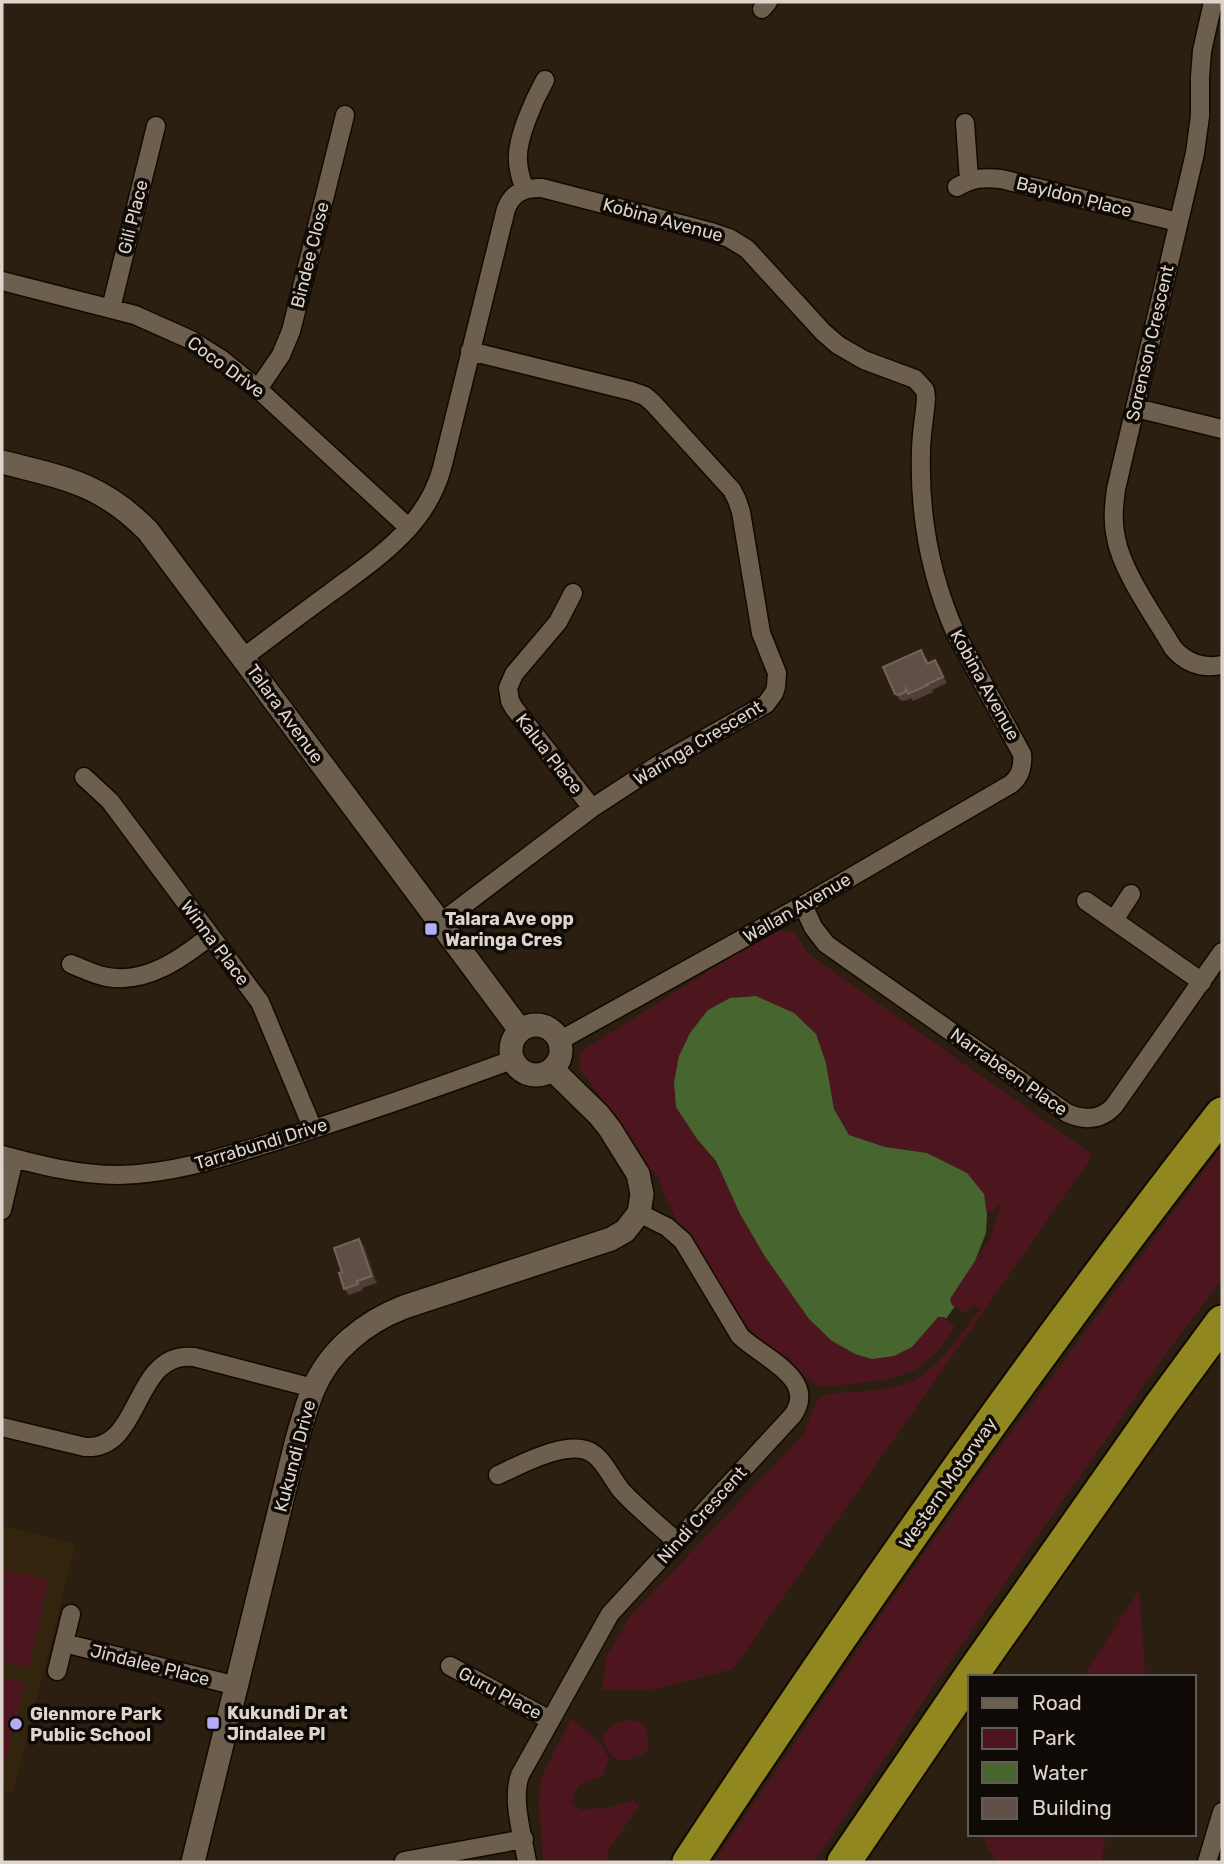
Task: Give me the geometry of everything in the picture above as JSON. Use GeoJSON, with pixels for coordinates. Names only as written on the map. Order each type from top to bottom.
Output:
{"type":"FeatureCollection","features":[{"type":"Feature","properties":{"kind":"highway","name":"Western Motorway"},"geometry":{"type":"LineString","coordinates":[[689,1862],[867,1598],[1008,1398],[1222,1114]]}},
{"type":"Feature","properties":{"kind":"highway"},"geometry":{"type":"LineString","coordinates":[[971,1675],[1222,1322]]}},
{"type":"Feature","properties":{"kind":"highway"},"geometry":{"type":"LineString","coordinates":[[844,1862],[968,1680]]}},
{"type":"Feature","properties":{"kind":"street","name":"Sorenson Crescent"},"geometry":{"type":"LineString","coordinates":[[1213,2],[1200,63],[1197,142],[1116,489],[1113,514],[1115,536],[1124,563],[1173,648],[1192,663],[1222,665]]}},
{"type":"Feature","properties":{"kind":"street"},"geometry":{"type":"LineString","coordinates":[[244,657],[381,555],[409,528],[433,496],[506,209],[511,198],[524,190],[518,151],[533,103],[545,80]]}},
{"type":"Feature","properties":{"kind":"street","name":"Bindee Close"},"geometry":{"type":"LineString","coordinates":[[258,389],[281,355],[291,331],[345,115]]}},
{"type":"Feature","properties":{"kind":"street","name":"Bayldon Place"},"geometry":{"type":"LineString","coordinates":[[965,123],[963,184],[986,177],[1001,179],[1178,222]]}},
{"type":"Feature","properties":{"kind":"street","name":"Gili Place"},"geometry":{"type":"LineString","coordinates":[[111,308],[156,126]]}},
{"type":"Feature","properties":{"kind":"street","name":"Kobina Avenue"},"geometry":{"type":"LineString","coordinates":[[524,190],[542,188],[729,238],[753,255],[838,345],[864,360],[909,375],[919,382],[925,390],[926,398],[921,449],[922,504],[934,573],[956,634],[1019,748],[1023,763]]}},
{"type":"Feature","properties":{"kind":"street","name":"Coco Drive"},"geometry":{"type":"LineString","coordinates":[[2,281],[135,315],[184,336],[221,359],[258,389],[409,528]]}},
{"type":"Feature","properties":{"kind":"street","name":"Waringa Crescent"},"geometry":{"type":"LineString","coordinates":[[440,923],[592,808],[658,765],[766,704],[774,693],[777,681],[777,673],[761,633],[740,505],[732,491],[653,403],[645,396],[631,391],[470,351]]}},
{"type":"Feature","properties":{"kind":"street"},"geometry":{"type":"LineString","coordinates":[[1136,408],[1222,429]]}},
{"type":"Feature","properties":{"kind":"street","name":"Talara Avenue"},"geometry":{"type":"LineString","coordinates":[[2,462],[80,483],[105,495],[148,531],[520,1030]]}},
{"type":"Feature","properties":{"kind":"street","name":"Kalua Place"},"geometry":{"type":"LineString","coordinates":[[573,593],[558,622],[514,674],[508,688],[514,708],[592,808]]}},
{"type":"Feature","properties":{"kind":"street","name":"Wallan Avenue"},"geometry":{"type":"LineString","coordinates":[[559,1041],[803,905],[1011,784],[1018,776],[1023,763]]}},
{"type":"Feature","properties":{"kind":"street","name":"Winna Place"},"geometry":{"type":"LineString","coordinates":[[84,777],[110,801],[260,1002],[313,1129]]}},
{"type":"Feature","properties":{"kind":"street"},"geometry":{"type":"LineString","coordinates":[[1114,920],[1131,894]]}},
{"type":"Feature","properties":{"kind":"street"},"geometry":{"type":"LineString","coordinates":[[1086,901],[1202,982]]}},
{"type":"Feature","properties":{"kind":"street","name":"Narrabeen Place"},"geometry":{"type":"LineString","coordinates":[[803,905],[826,944],[1067,1113],[1079,1118],[1098,1118],[1109,1112],[1222,952]]}},
{"type":"Feature","properties":{"kind":"street"},"geometry":{"type":"LineString","coordinates":[[71,964],[100,976],[126,978],[148,973],[180,960],[210,936]]}},
{"type":"Feature","properties":{"kind":"street"},"geometry":{"type":"LineString","coordinates":[[527,1026],[543,1026],[550,1029],[559,1041],[558,1064],[546,1074],[538,1076],[522,1072],[512,1060],[511,1043],[520,1030],[527,1026]]}},
{"type":"Feature","properties":{"kind":"street","name":"Tarrabundi Drive"},"geometry":{"type":"LineString","coordinates":[[8,1157],[46,1166],[120,1175],[147,1173],[216,1160],[512,1060]]}},
{"type":"Feature","properties":{"kind":"street"},"geometry":{"type":"LineString","coordinates":[[552,1069],[599,1115],[633,1163],[641,1184],[639,1213]]}},
{"type":"Feature","properties":{"kind":"street"},"geometry":{"type":"LineString","coordinates":[[2,1210],[8,1157]]}},
{"type":"Feature","properties":{"kind":"street","name":"Kukundi Drive"},"geometry":{"type":"LineString","coordinates":[[193,1862],[296,1443],[313,1388],[322,1372],[359,1331],[384,1316],[611,1239],[625,1231],[639,1213]]}},
{"type":"Feature","properties":{"kind":"street","name":"Nindi Crescent"},"geometry":{"type":"LineString","coordinates":[[527,1862],[517,1798],[518,1782],[610,1614],[793,1415],[800,1402],[795,1380],[740,1336],[683,1241],[667,1227],[639,1213]]}},
{"type":"Feature","properties":{"kind":"street"},"geometry":{"type":"LineString","coordinates":[[2,1427],[85,1447],[106,1445],[118,1434],[161,1365],[183,1355],[313,1388]]}},
{"type":"Feature","properties":{"kind":"street"},"geometry":{"type":"LineString","coordinates":[[498,1475],[527,1461],[567,1449],[584,1449],[598,1457],[624,1493],[677,1542]]}},
{"type":"Feature","properties":{"kind":"street"},"geometry":{"type":"LineString","coordinates":[[57,1671],[71,1614]]}},
{"type":"Feature","properties":{"kind":"street","name":"Jindalee Place"},"geometry":{"type":"LineString","coordinates":[[64,1643],[237,1686]]}},
{"type":"Feature","properties":{"kind":"street","name":"Guru Place"},"geometry":{"type":"LineString","coordinates":[[450,1666],[550,1720]]}},
{"type":"Feature","properties":{"kind":"street"},"geometry":{"type":"LineString","coordinates":[[1207,1862],[1222,1812]]}},
{"type":"Feature","properties":{"kind":"street"},"geometry":{"type":"LineString","coordinates":[[404,1861],[524,1839]]}},
{"type":"Feature","properties":{"kind":"shaded area","name":"Glenmore Park Public School"},"geometry":{"type":"Polygon","coordinates":[[[2,1525],[76,1544],[13,1794],[2,1791],[2,1525]]]}},
{"type":"Feature","properties":{"kind":"green space"},"geometry":{"type":"Polygon","coordinates":[[[779,931],[795,932],[806,952],[1093,1155],[733,1669],[655,1689],[602,1690],[606,1657],[631,1615],[802,1436],[817,1400],[827,1394],[903,1385],[922,1376],[941,1359],[980,1309],[973,1305],[965,1313],[952,1305],[950,1299],[990,1238],[1002,1203],[987,1215],[984,1194],[928,1153],[885,1147],[849,1135],[834,1109],[826,1063],[697,1139],[716,1161],[740,1214],[764,1255],[912,1347],[937,1317],[944,1317],[955,1326],[937,1352],[917,1369],[902,1375],[827,1387],[809,1381],[790,1360],[758,1338],[745,1323],[695,1243],[677,1222],[663,1194],[658,1176],[579,1068],[580,1052],[763,937],[779,931]]]}},
{"type":"Feature","properties":{"kind":"green space"},"geometry":{"type":"Polygon","coordinates":[[[1222,1146],[1222,1280],[1168,1351],[979,1620],[814,1862],[714,1862],[889,1603],[1222,1146]]]}},
{"type":"Feature","properties":{"kind":"green space"},"geometry":{"type":"Polygon","coordinates":[[[2,1569],[49,1580],[28,1668],[2,1661],[2,1569]]]}},
{"type":"Feature","properties":{"kind":"green space"},"geometry":{"type":"Polygon","coordinates":[[[1139,1590],[1143,1675],[1084,1675],[1139,1590]]]}},
{"type":"Feature","properties":{"kind":"green space"},"geometry":{"type":"Polygon","coordinates":[[[2,1677],[25,1683],[3,1771],[2,1771],[2,1677]]]}},
{"type":"Feature","properties":{"kind":"green space"},"geometry":{"type":"Polygon","coordinates":[[[571,1719],[600,1742],[609,1759],[602,1776],[579,1785],[571,1804],[582,1810],[612,1807],[633,1800],[639,1807],[607,1852],[607,1862],[543,1862],[539,1801],[541,1778],[571,1719]]]}},
{"type":"Feature","properties":{"kind":"green space"},"geometry":{"type":"Polygon","coordinates":[[[637,1721],[646,1728],[648,1748],[639,1756],[624,1760],[610,1754],[602,1736],[617,1723],[637,1721]]]}},
{"type":"Feature","properties":{"kind":"green space"},"geometry":{"type":"Polygon","coordinates":[[[982,1836],[1107,1836],[1101,1862],[996,1862],[982,1836]]]}},
{"type":"Feature","properties":{"kind":"water"},"geometry":{"type":"Polygon","coordinates":[[[756,996],[794,1013],[816,1034],[826,1063],[834,1109],[849,1135],[885,1147],[927,1153],[967,1173],[984,1194],[986,1233],[975,1261],[950,1299],[952,1305],[965,1313],[956,1325],[944,1317],[938,1317],[912,1347],[894,1356],[872,1359],[855,1354],[832,1341],[809,1319],[764,1255],[740,1214],[716,1161],[697,1139],[676,1107],[674,1082],[679,1056],[690,1033],[708,1010],[730,998],[756,996]]]}},
{"type":"Feature","properties":{"kind":"pier"},"geometry":{"type":"Polygon","coordinates":[[[955,1306],[968,1315],[958,1328],[946,1319],[955,1306]]]}},
{"type":"Feature","properties":{"kind":"building"},"geometry":{"type":"Polygon","coordinates":[[[921,650],[927,664],[935,660],[943,677],[908,694],[906,688],[905,692],[895,694],[883,667],[921,650]]]}},
{"type":"Feature","properties":{"kind":"building"},"geometry":{"type":"Polygon","coordinates":[[[359,1239],[372,1276],[344,1289],[334,1248],[359,1239]]]}},
{"type":"Feature","properties":{"kind":"place","name":"Talara Ave opp Waringa Cres"},"geometry":{"type":"Point","coordinates":[431,929]}},
{"type":"Feature","properties":{"kind":"place","name":"Kukundi Dr at Jindalee Pl"},"geometry":{"type":"Point","coordinates":[213,1723]}},
{"type":"Feature","properties":{"kind":"place","name":"Glenmore Park Public School"},"geometry":{"type":"Point","coordinates":[16,1724]}}]}
